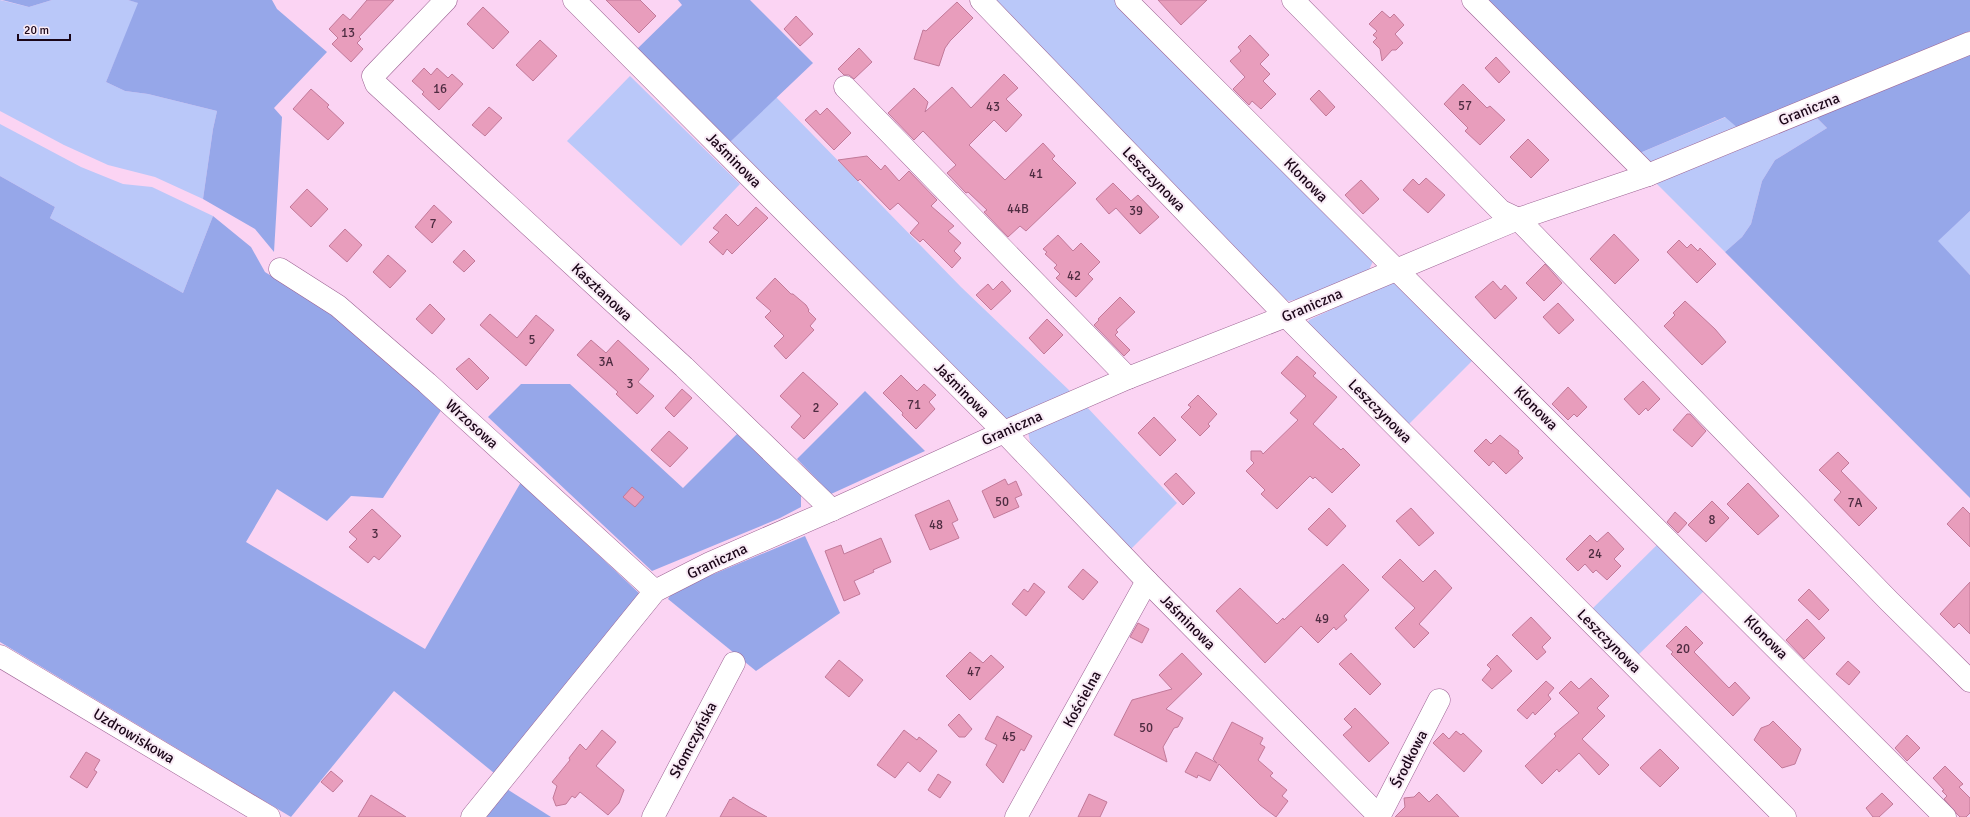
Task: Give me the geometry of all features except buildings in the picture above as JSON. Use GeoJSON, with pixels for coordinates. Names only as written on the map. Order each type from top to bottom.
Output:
{"type":"FeatureCollection","features":[{"type":"Feature","properties":{"kind":"street","name":"Kasztanowa"},"geometry":{"type":"LineString","coordinates":[[446,0],[373,76],[376,84],[689,372],[832,510]]}},
{"type":"Feature","properties":{"kind":"street","name":"Jaśminowa"},"geometry":{"type":"LineString","coordinates":[[574,0],[1004,432],[1147,581],[1380,817]]}},
{"type":"Feature","properties":{"kind":"street","name":"Leszczynowa"},"geometry":{"type":"LineString","coordinates":[[981,0],[1286,316],[1785,817]]}},
{"type":"Feature","properties":{"kind":"street","name":"Klonowa"},"geometry":{"type":"LineString","coordinates":[[1126,0],[1945,817]]}},
{"type":"Feature","properties":{"kind":"street"},"geometry":{"type":"LineString","coordinates":[[1293,0],[1501,210],[1518,219],[1884,595],[1970,681]]}},
{"type":"Feature","properties":{"kind":"street"},"geometry":{"type":"LineString","coordinates":[[1473,0],[1648,175]]}},
{"type":"Feature","properties":{"kind":"street","name":"Graniczna"},"geometry":{"type":"LineString","coordinates":[[472,817],[655,591],[710,563],[1128,378],[1286,316],[1518,219],[1648,175],[1970,43]]}},
{"type":"Feature","properties":{"kind":"street"},"geometry":{"type":"LineString","coordinates":[[845,87],[1128,378]]}},
{"type":"Feature","properties":{"kind":"street","name":"Wrzosowa"},"geometry":{"type":"LineString","coordinates":[[280,269],[344,311],[427,383],[655,591]]}},
{"type":"Feature","properties":{"kind":"street","name":"Kościelna"},"geometry":{"type":"LineString","coordinates":[[1016,817],[1147,581]]}},
{"type":"Feature","properties":{"kind":"street","name":"Uzdrowiskowa"},"geometry":{"type":"LineString","coordinates":[[0,656],[269,817]]}},
{"type":"Feature","properties":{"kind":"street","name":"Słomczyńska"},"geometry":{"type":"LineString","coordinates":[[653,817],[734,663]]}},
{"type":"Feature","properties":{"kind":"street","name":"Środkowa"},"geometry":{"type":"LineString","coordinates":[[1380,817],[1439,700]]}},
{"type":"Feature","properties":{"kind":"shaded area"},"geometry":{"type":"Polygon","coordinates":[[[0,0],[29,7],[52,0],[128,0],[139,3],[106,82],[125,91],[148,94],[217,111],[203,199],[155,177],[108,165],[64,145],[0,111],[0,0]]]}},
{"type":"Feature","properties":{"kind":"shaded area"},"geometry":{"type":"Polygon","coordinates":[[[2,0],[52,0],[29,7],[2,0]]]}},
{"type":"Feature","properties":{"kind":"shaded area"},"geometry":{"type":"Polygon","coordinates":[[[128,0],[272,0],[277,9],[327,52],[274,108],[282,117],[274,252],[255,229],[203,199],[217,111],[148,94],[125,91],[106,82],[138,3],[128,0]]]}},
{"type":"Feature","properties":{"kind":"shaded area"},"geometry":{"type":"Polygon","coordinates":[[[678,0],[750,0],[813,63],[728,144],[635,51],[682,5],[678,0]]]}},
{"type":"Feature","properties":{"kind":"shaded area"},"geometry":{"type":"Polygon","coordinates":[[[992,0],[1117,0],[1373,261],[1369,270],[1298,299],[1289,301],[1279,297],[992,0]]]}},
{"type":"Feature","properties":{"kind":"shaded area"},"geometry":{"type":"Polygon","coordinates":[[[1481,0],[1970,0],[1970,31],[1740,130],[1725,117],[1635,155],[1481,0]]]}},
{"type":"Feature","properties":{"kind":"shaded area"},"geometry":{"type":"Polygon","coordinates":[[[1970,50],[1970,211],[1938,241],[1970,275],[1970,498],[1725,252],[1742,237],[1751,224],[1762,181],[1775,160],[1827,128],[1814,115],[1970,50]]]}},
{"type":"Feature","properties":{"kind":"shaded area"},"geometry":{"type":"Polygon","coordinates":[[[630,76],[740,184],[681,246],[567,141],[630,76]]]}},
{"type":"Feature","properties":{"kind":"shaded area"},"geometry":{"type":"Polygon","coordinates":[[[776,97],[961,287],[1071,392],[1008,419],[998,419],[728,144],[776,97]]]}},
{"type":"Feature","properties":{"kind":"shaded area"},"geometry":{"type":"Polygon","coordinates":[[[1814,115],[1827,128],[1775,160],[1762,181],[1751,224],[1742,237],[1725,252],[1654,181],[1814,115]]]}},
{"type":"Feature","properties":{"kind":"shaded area"},"geometry":{"type":"Polygon","coordinates":[[[1726,117],[1740,130],[1648,169],[1635,155],[1726,117]]]}},
{"type":"Feature","properties":{"kind":"shaded area"},"geometry":{"type":"Polygon","coordinates":[[[0,124],[81,167],[123,184],[152,187],[213,216],[183,293],[50,218],[55,207],[0,176],[0,124]]]}},
{"type":"Feature","properties":{"kind":"shaded area"},"geometry":{"type":"Polygon","coordinates":[[[0,176],[55,207],[50,218],[183,293],[213,216],[251,247],[265,272],[330,313],[442,409],[383,498],[351,496],[327,521],[277,489],[246,542],[425,649],[521,482],[640,594],[494,773],[394,691],[291,817],[0,642],[0,176]]]}},
{"type":"Feature","properties":{"kind":"shaded area"},"geometry":{"type":"Polygon","coordinates":[[[1970,211],[1970,275],[1937,241],[1970,211]]]}},
{"type":"Feature","properties":{"kind":"shaded area"},"geometry":{"type":"Polygon","coordinates":[[[1393,281],[1474,359],[1406,427],[1307,324],[1309,320],[1393,281]]]}},
{"type":"Feature","properties":{"kind":"shaded area"},"geometry":{"type":"Polygon","coordinates":[[[521,384],[570,384],[683,488],[737,434],[801,494],[801,507],[780,518],[652,571],[488,417],[521,384]]]}},
{"type":"Feature","properties":{"kind":"shaded area"},"geometry":{"type":"Polygon","coordinates":[[[865,391],[925,451],[831,494],[797,459],[865,391]]]}},
{"type":"Feature","properties":{"kind":"shaded area"},"geometry":{"type":"Polygon","coordinates":[[[1085,405],[1177,503],[1129,551],[1032,451],[1028,432],[1085,405]]]}},
{"type":"Feature","properties":{"kind":"shaded area"},"geometry":{"type":"Polygon","coordinates":[[[805,536],[840,613],[756,671],[668,599],[673,591],[805,536]]]}},
{"type":"Feature","properties":{"kind":"shaded area"},"geometry":{"type":"Polygon","coordinates":[[[1661,541],[1708,587],[1636,657],[1590,611],[1661,541]]]}},
{"type":"Feature","properties":{"kind":"shaded area"},"geometry":{"type":"Polygon","coordinates":[[[507,789],[551,817],[484,817],[507,789]]]}}]}
